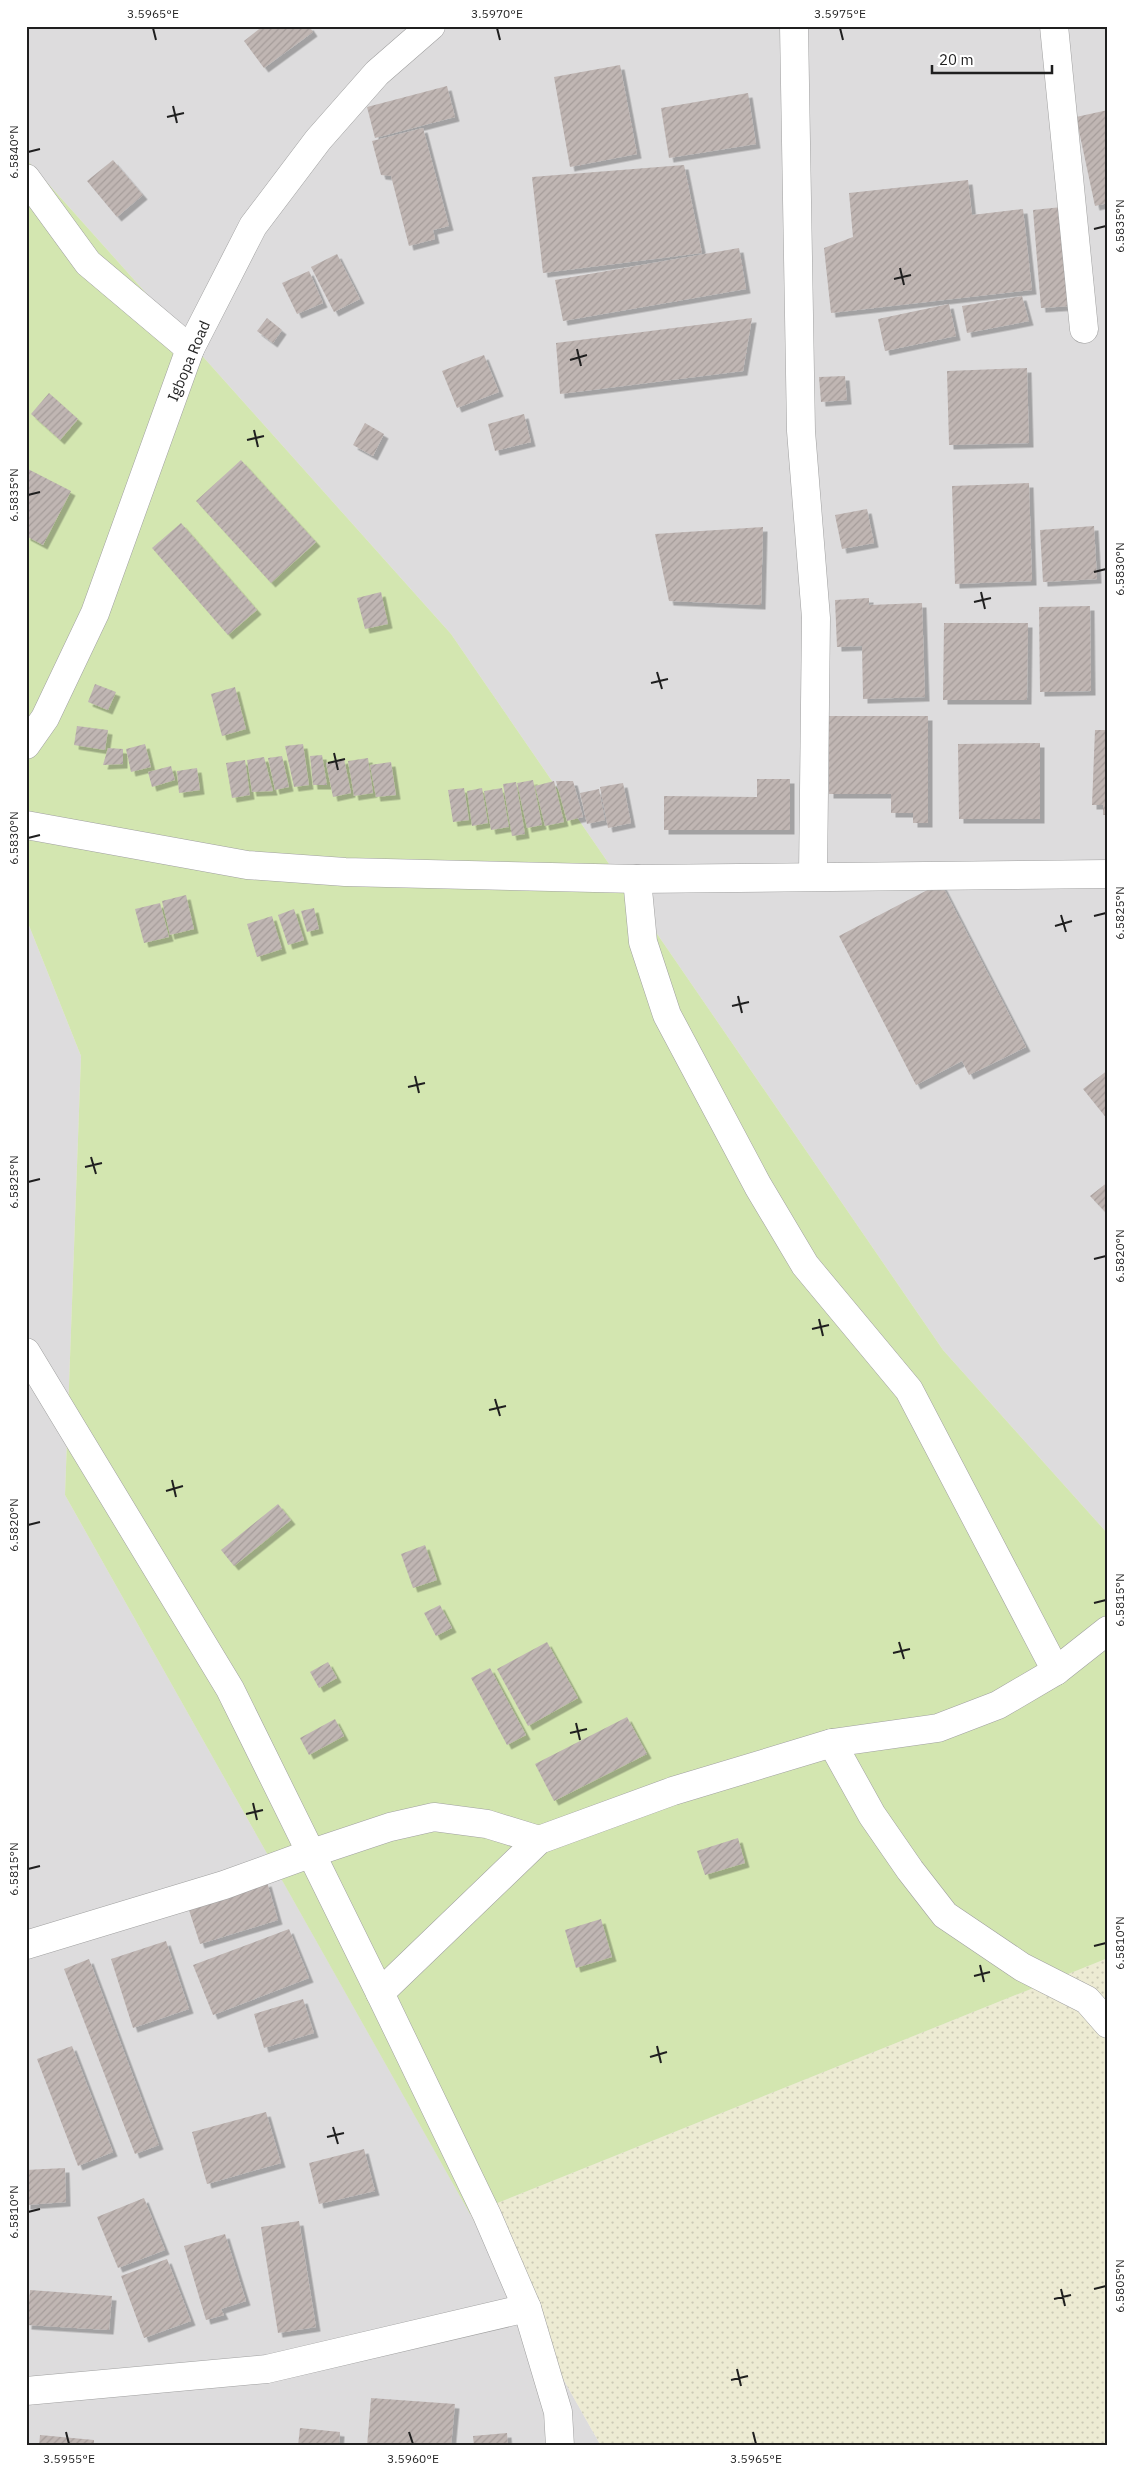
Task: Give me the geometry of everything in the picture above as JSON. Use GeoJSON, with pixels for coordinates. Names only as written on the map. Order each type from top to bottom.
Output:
{"type":"FeatureCollection","features":[{"type":"Feature","properties":{"kind":"street","name":"Igbopa Road"},"geometry":{"type":"LineString","coordinates":[[26,745],[44,718],[95,613],[190,349],[253,226],[318,140],[357,95],[377,73],[431,26]]}},
{"type":"Feature","properties":{"kind":"street"},"geometry":{"type":"LineString","coordinates":[[794,26],[801,431],[816,618],[813,876]]}},
{"type":"Feature","properties":{"kind":"street"},"geometry":{"type":"LineString","coordinates":[[1054,26],[1084,329]]}},
{"type":"Feature","properties":{"kind":"street"},"geometry":{"type":"LineString","coordinates":[[26,178],[88,263],[190,349]]}},
{"type":"Feature","properties":{"kind":"street"},"geometry":{"type":"LineString","coordinates":[[26,825],[247,865],[345,872],[637,879],[813,876],[1106,879]]}},
{"type":"Feature","properties":{"kind":"street"},"geometry":{"type":"LineString","coordinates":[[637,879],[643,942],[667,1015],[758,1186],[805,1265],[909,1390],[1056,1671]]}},
{"type":"Feature","properties":{"kind":"street"},"geometry":{"type":"LineString","coordinates":[[26,1352],[230,1689],[312,1853],[487,2215],[528,2308],[558,2412],[560,2446]]}},
{"type":"Feature","properties":{"kind":"street"},"geometry":{"type":"LineString","coordinates":[[380,1993],[539,1840],[673,1792],[832,1743],[938,1728],[998,1706],[1056,1671],[1108,1630]]}},
{"type":"Feature","properties":{"kind":"street"},"geometry":{"type":"LineString","coordinates":[[832,1743],[872,1815],[910,1870],[945,1915],[1022,1967],[1087,2000],[1108,2024]]}},
{"type":"Feature","properties":{"kind":"street"},"geometry":{"type":"LineString","coordinates":[[26,1945],[224,1885],[390,1827],[434,1817],[487,1824],[539,1840]]}},
{"type":"Feature","properties":{"kind":"street"},"geometry":{"type":"LineString","coordinates":[[26,2391],[267,2369],[528,2308]]}},
{"type":"Feature","properties":{"kind":"shaded area"},"geometry":{"type":"Polygon","coordinates":[[[26,26],[1108,26],[1108,1534],[943,1350],[451,634],[26,159],[26,26]]]}},
{"type":"Feature","properties":{"kind":"shaded area"},"geometry":{"type":"Polygon","coordinates":[[[26,918],[81,1056],[65,1495],[601,2446],[26,2446],[26,918]]]}},
{"type":"Feature","properties":{"kind":"shaded area"},"geometry":{"type":"Polygon","coordinates":[[[1108,1958],[1108,2446],[601,2446],[470,2214],[1108,1958]]]}},
{"type":"Feature","properties":{"kind":"green space"},"geometry":{"type":"Polygon","coordinates":[[[26,159],[451,634],[943,1350],[1108,1534],[1108,1958],[470,2214],[65,1495],[81,1056],[26,918],[26,159]]]}},
{"type":"Feature","properties":{"kind":"building"},"geometry":{"type":"Polygon","coordinates":[[[263,26],[309,26],[313,32],[264,68],[244,41],[263,26]]]}},
{"type":"Feature","properties":{"kind":"building"},"geometry":{"type":"Polygon","coordinates":[[[620,65],[637,154],[570,167],[554,77],[620,65]]]}},
{"type":"Feature","properties":{"kind":"building"},"geometry":{"type":"Polygon","coordinates":[[[447,86],[455,117],[375,138],[367,107],[447,86]]]}},
{"type":"Feature","properties":{"kind":"building"},"geometry":{"type":"Polygon","coordinates":[[[748,93],[756,144],[669,158],[661,108],[748,93]]]}},
{"type":"Feature","properties":{"kind":"building"},"geometry":{"type":"Polygon","coordinates":[[[1108,110],[1108,203],[1095,206],[1076,117],[1108,110]]]}},
{"type":"Feature","properties":{"kind":"building"},"geometry":{"type":"Polygon","coordinates":[[[423,128],[449,226],[433,230],[435,239],[409,246],[391,176],[381,175],[372,141],[423,128]]]}},
{"type":"Feature","properties":{"kind":"building"},"geometry":{"type":"Polygon","coordinates":[[[113,160],[143,195],[117,217],[87,181],[113,160]]]}},
{"type":"Feature","properties":{"kind":"building"},"geometry":{"type":"Polygon","coordinates":[[[684,165],[702,253],[543,273],[532,177],[684,165]]]}},
{"type":"Feature","properties":{"kind":"building"},"geometry":{"type":"Polygon","coordinates":[[[968,180],[972,215],[1023,209],[1032,290],[831,313],[824,248],[853,237],[849,193],[968,180]]]}},
{"type":"Feature","properties":{"kind":"building"},"geometry":{"type":"Polygon","coordinates":[[[1062,207],[1071,306],[1041,308],[1033,210],[1062,207]]]}},
{"type":"Feature","properties":{"kind":"building"},"geometry":{"type":"Polygon","coordinates":[[[739,248],[746,289],[563,321],[555,280],[739,248]]]}},
{"type":"Feature","properties":{"kind":"building"},"geometry":{"type":"Polygon","coordinates":[[[337,254],[360,299],[334,312],[311,267],[337,254]]]}},
{"type":"Feature","properties":{"kind":"building"},"geometry":{"type":"Polygon","coordinates":[[[309,271],[323,303],[297,314],[282,283],[309,271]]]}},
{"type":"Feature","properties":{"kind":"building"},"geometry":{"type":"Polygon","coordinates":[[[1022,296],[1029,321],[967,333],[962,306],[1022,296]]]}},
{"type":"Feature","properties":{"kind":"building"},"geometry":{"type":"Polygon","coordinates":[[[949,304],[956,336],[885,351],[878,319],[949,304]]]}},
{"type":"Feature","properties":{"kind":"building"},"geometry":{"type":"Polygon","coordinates":[[[267,318],[282,330],[273,343],[257,331],[267,318]]]}},
{"type":"Feature","properties":{"kind":"building"},"geometry":{"type":"Polygon","coordinates":[[[752,318],[743,371],[560,394],[556,343],[752,318]]]}},
{"type":"Feature","properties":{"kind":"building"},"geometry":{"type":"Polygon","coordinates":[[[484,355],[499,392],[457,408],[442,371],[484,355]]]}},
{"type":"Feature","properties":{"kind":"building"},"geometry":{"type":"Polygon","coordinates":[[[1027,368],[1029,443],[949,445],[947,371],[1027,368]]]}},
{"type":"Feature","properties":{"kind":"building"},"geometry":{"type":"Polygon","coordinates":[[[845,376],[847,400],[821,402],[819,377],[845,376]]]}},
{"type":"Feature","properties":{"kind":"building"},"geometry":{"type":"Polygon","coordinates":[[[49,393],[78,419],[60,440],[31,414],[49,393]]]}},
{"type":"Feature","properties":{"kind":"building"},"geometry":{"type":"Polygon","coordinates":[[[524,414],[531,442],[495,451],[488,424],[524,414]]]}},
{"type":"Feature","properties":{"kind":"building"},"geometry":{"type":"Polygon","coordinates":[[[365,423],[384,434],[373,456],[353,445],[365,423]]]}},
{"type":"Feature","properties":{"kind":"building"},"geometry":{"type":"Polygon","coordinates":[[[241,460],[316,542],[271,583],[196,501],[241,460]]]}},
{"type":"Feature","properties":{"kind":"building"},"geometry":{"type":"Polygon","coordinates":[[[26,468],[71,491],[43,545],[26,536],[26,510],[29,505],[26,503],[26,468]]]}},
{"type":"Feature","properties":{"kind":"building"},"geometry":{"type":"Polygon","coordinates":[[[1029,483],[1032,581],[955,584],[952,486],[1029,483]]]}},
{"type":"Feature","properties":{"kind":"building"},"geometry":{"type":"Polygon","coordinates":[[[867,509],[874,543],[842,549],[835,515],[867,509]]]}},
{"type":"Feature","properties":{"kind":"building"},"geometry":{"type":"Polygon","coordinates":[[[181,523],[257,610],[228,635],[152,548],[181,523]]]}},
{"type":"Feature","properties":{"kind":"building"},"geometry":{"type":"Polygon","coordinates":[[[1094,526],[1097,579],[1043,582],[1040,530],[1094,526]]]}},
{"type":"Feature","properties":{"kind":"building"},"geometry":{"type":"Polygon","coordinates":[[[763,527],[761,605],[669,601],[655,534],[763,527]]]}},
{"type":"Feature","properties":{"kind":"building"},"geometry":{"type":"Polygon","coordinates":[[[381,592],[388,624],[365,629],[357,598],[381,592]]]}},
{"type":"Feature","properties":{"kind":"building"},"geometry":{"type":"Polygon","coordinates":[[[869,598],[869,605],[922,603],[925,697],[863,699],[862,646],[837,647],[835,600],[869,598]]]}},
{"type":"Feature","properties":{"kind":"building"},"geometry":{"type":"Polygon","coordinates":[[[1090,606],[1091,691],[1040,692],[1039,607],[1090,606]]]}},
{"type":"Feature","properties":{"kind":"building"},"geometry":{"type":"Polygon","coordinates":[[[944,623],[1028,623],[1027,700],[943,700],[944,623]]]}},
{"type":"Feature","properties":{"kind":"building"},"geometry":{"type":"Polygon","coordinates":[[[95,684],[116,692],[108,710],[88,702],[95,684]]]}},
{"type":"Feature","properties":{"kind":"building"},"geometry":{"type":"Polygon","coordinates":[[[235,687],[246,729],[222,736],[211,694],[235,687]]]}},
{"type":"Feature","properties":{"kind":"building"},"geometry":{"type":"Polygon","coordinates":[[[829,716],[928,716],[928,823],[913,823],[913,813],[891,813],[891,794],[829,794],[829,716]]]}},
{"type":"Feature","properties":{"kind":"building"},"geometry":{"type":"Polygon","coordinates":[[[77,726],[108,730],[105,750],[74,745],[77,726]]]}},
{"type":"Feature","properties":{"kind":"building"},"geometry":{"type":"Polygon","coordinates":[[[1095,730],[1108,730],[1108,815],[1103,815],[1103,805],[1092,805],[1095,730]]]}},
{"type":"Feature","properties":{"kind":"building"},"geometry":{"type":"Polygon","coordinates":[[[1040,743],[1040,819],[959,819],[958,744],[1040,743]]]}},
{"type":"Feature","properties":{"kind":"building"},"geometry":{"type":"Polygon","coordinates":[[[145,744],[151,767],[131,772],[126,749],[145,744]]]}},
{"type":"Feature","properties":{"kind":"building"},"geometry":{"type":"Polygon","coordinates":[[[303,744],[309,785],[294,787],[285,746],[303,744]]]}},
{"type":"Feature","properties":{"kind":"building"},"geometry":{"type":"Polygon","coordinates":[[[108,748],[123,749],[123,764],[103,765],[108,748]]]}},
{"type":"Feature","properties":{"kind":"building"},"geometry":{"type":"Polygon","coordinates":[[[322,755],[327,785],[313,785],[310,756],[322,755]]]}},
{"type":"Feature","properties":{"kind":"building"},"geometry":{"type":"Polygon","coordinates":[[[282,756],[289,787],[275,790],[268,758],[282,756]]]}},
{"type":"Feature","properties":{"kind":"building"},"geometry":{"type":"Polygon","coordinates":[[[264,757],[273,791],[252,792],[247,760],[264,757]]]}},
{"type":"Feature","properties":{"kind":"building"},"geometry":{"type":"Polygon","coordinates":[[[368,758],[373,793],[354,796],[348,761],[368,758]]]}},
{"type":"Feature","properties":{"kind":"building"},"geometry":{"type":"Polygon","coordinates":[[[344,759],[351,793],[333,797],[326,763],[344,759]]]}},
{"type":"Feature","properties":{"kind":"building"},"geometry":{"type":"Polygon","coordinates":[[[245,760],[250,795],[232,798],[226,763],[245,760]]]}},
{"type":"Feature","properties":{"kind":"building"},"geometry":{"type":"Polygon","coordinates":[[[391,762],[396,795],[376,797],[370,765],[391,762]]]}},
{"type":"Feature","properties":{"kind":"building"},"geometry":{"type":"Polygon","coordinates":[[[171,766],[175,780],[152,787],[148,772],[171,766]]]}},
{"type":"Feature","properties":{"kind":"building"},"geometry":{"type":"Polygon","coordinates":[[[197,768],[200,790],[179,793],[177,771],[197,768]]]}},
{"type":"Feature","properties":{"kind":"building"},"geometry":{"type":"Polygon","coordinates":[[[757,779],[790,779],[790,830],[664,830],[664,796],[757,797],[757,779]]]}},
{"type":"Feature","properties":{"kind":"building"},"geometry":{"type":"Polygon","coordinates":[[[533,780],[542,825],[527,828],[517,783],[533,780]]]}},
{"type":"Feature","properties":{"kind":"building"},"geometry":{"type":"Polygon","coordinates":[[[554,781],[564,822],[545,826],[535,786],[554,781]]]}},
{"type":"Feature","properties":{"kind":"building"},"geometry":{"type":"Polygon","coordinates":[[[556,781],[573,781],[583,817],[567,821],[556,781]]]}},
{"type":"Feature","properties":{"kind":"building"},"geometry":{"type":"Polygon","coordinates":[[[516,782],[525,834],[512,836],[503,784],[516,782]]]}},
{"type":"Feature","properties":{"kind":"building"},"geometry":{"type":"Polygon","coordinates":[[[623,783],[631,823],[608,828],[600,787],[623,783]]]}},
{"type":"Feature","properties":{"kind":"building"},"geometry":{"type":"Polygon","coordinates":[[[464,788],[469,820],[453,822],[448,790],[464,788]]]}},
{"type":"Feature","properties":{"kind":"building"},"geometry":{"type":"Polygon","coordinates":[[[482,788],[488,823],[472,826],[467,791],[482,788]]]}},
{"type":"Feature","properties":{"kind":"building"},"geometry":{"type":"Polygon","coordinates":[[[502,788],[509,827],[491,830],[484,791],[502,788]]]}},
{"type":"Feature","properties":{"kind":"building"},"geometry":{"type":"Polygon","coordinates":[[[599,789],[605,820],[587,824],[580,793],[599,789]]]}},
{"type":"Feature","properties":{"kind":"building"},"geometry":{"type":"Polygon","coordinates":[[[941,883],[1026,1047],[969,1075],[962,1061],[916,1085],[839,936],[941,883]]]}},
{"type":"Feature","properties":{"kind":"building"},"geometry":{"type":"Polygon","coordinates":[[[186,895],[194,929],[170,935],[162,901],[186,895]]]}},
{"type":"Feature","properties":{"kind":"building"},"geometry":{"type":"Polygon","coordinates":[[[160,903],[169,937],[144,943],[135,909],[160,903]]]}},
{"type":"Feature","properties":{"kind":"building"},"geometry":{"type":"Polygon","coordinates":[[[314,908],[319,929],[307,932],[301,911],[314,908]]]}},
{"type":"Feature","properties":{"kind":"building"},"geometry":{"type":"Polygon","coordinates":[[[294,909],[304,940],[288,945],[278,915],[294,909]]]}},
{"type":"Feature","properties":{"kind":"building"},"geometry":{"type":"Polygon","coordinates":[[[272,916],[282,949],[257,957],[247,924],[272,916]]]}},
{"type":"Feature","properties":{"kind":"building"},"geometry":{"type":"Polygon","coordinates":[[[1108,1070],[1108,1120],[1083,1089],[1108,1070]]]}},
{"type":"Feature","properties":{"kind":"building"},"geometry":{"type":"Polygon","coordinates":[[[1108,1182],[1108,1215],[1090,1196],[1108,1182]]]}},
{"type":"Feature","properties":{"kind":"building"},"geometry":{"type":"Polygon","coordinates":[[[278,1504],[291,1520],[234,1566],[221,1550],[278,1504]]]}},
{"type":"Feature","properties":{"kind":"building"},"geometry":{"type":"Polygon","coordinates":[[[425,1545],[437,1580],[413,1588],[401,1554],[425,1545]]]}},
{"type":"Feature","properties":{"kind":"building"},"geometry":{"type":"Polygon","coordinates":[[[440,1605],[452,1628],[436,1636],[424,1613],[440,1605]]]}},
{"type":"Feature","properties":{"kind":"building"},"geometry":{"type":"Polygon","coordinates":[[[547,1642],[578,1698],[528,1726],[497,1669],[547,1642]]]}},
{"type":"Feature","properties":{"kind":"building"},"geometry":{"type":"Polygon","coordinates":[[[328,1662],[337,1678],[319,1688],[310,1672],[328,1662]]]}},
{"type":"Feature","properties":{"kind":"building"},"geometry":{"type":"Polygon","coordinates":[[[490,1668],[526,1735],[507,1745],[471,1678],[490,1668]]]}},
{"type":"Feature","properties":{"kind":"building"},"geometry":{"type":"Polygon","coordinates":[[[627,1717],[647,1754],[554,1801],[535,1764],[627,1717]]]}},
{"type":"Feature","properties":{"kind":"building"},"geometry":{"type":"Polygon","coordinates":[[[335,1719],[344,1736],[309,1755],[300,1738],[335,1719]]]}},
{"type":"Feature","properties":{"kind":"building"},"geometry":{"type":"Polygon","coordinates":[[[738,1838],[745,1863],[705,1875],[697,1851],[738,1838]]]}},
{"type":"Feature","properties":{"kind":"building"},"geometry":{"type":"Polygon","coordinates":[[[267,1882],[278,1920],[200,1944],[188,1907],[267,1882]]]}},
{"type":"Feature","properties":{"kind":"building"},"geometry":{"type":"Polygon","coordinates":[[[601,1919],[612,1957],[576,1968],[565,1930],[601,1919]]]}},
{"type":"Feature","properties":{"kind":"building"},"geometry":{"type":"Polygon","coordinates":[[[289,1929],[309,1978],[213,2015],[193,1965],[289,1929]]]}},
{"type":"Feature","properties":{"kind":"building"},"geometry":{"type":"Polygon","coordinates":[[[166,1941],[189,2009],[133,2028],[111,1959],[166,1941]]]}},
{"type":"Feature","properties":{"kind":"building"},"geometry":{"type":"Polygon","coordinates":[[[89,1959],[159,2145],[135,2154],[64,1969],[89,1959]]]}},
{"type":"Feature","properties":{"kind":"building"},"geometry":{"type":"Polygon","coordinates":[[[303,1999],[314,2033],[264,2048],[254,2014],[303,1999]]]}},
{"type":"Feature","properties":{"kind":"building"},"geometry":{"type":"Polygon","coordinates":[[[72,2046],[113,2152],[78,2166],[37,2059],[72,2046]]]}},
{"type":"Feature","properties":{"kind":"building"},"geometry":{"type":"Polygon","coordinates":[[[266,2112],[281,2163],[207,2184],[192,2132],[266,2112]]]}},
{"type":"Feature","properties":{"kind":"building"},"geometry":{"type":"Polygon","coordinates":[[[364,2149],[375,2191],[319,2204],[309,2163],[364,2149]]]}},
{"type":"Feature","properties":{"kind":"building"},"geometry":{"type":"Polygon","coordinates":[[[65,2168],[66,2202],[26,2205],[26,2170],[65,2168]]]}},
{"type":"Feature","properties":{"kind":"building"},"geometry":{"type":"Polygon","coordinates":[[[144,2198],[165,2250],[118,2268],[97,2217],[144,2198]]]}},
{"type":"Feature","properties":{"kind":"building"},"geometry":{"type":"Polygon","coordinates":[[[299,2221],[316,2327],[278,2333],[261,2227],[299,2221]]]}},
{"type":"Feature","properties":{"kind":"building"},"geometry":{"type":"Polygon","coordinates":[[[225,2234],[246,2301],[221,2309],[224,2315],[206,2320],[184,2246],[225,2234]]]}},
{"type":"Feature","properties":{"kind":"building"},"geometry":{"type":"Polygon","coordinates":[[[167,2259],[191,2321],[144,2338],[121,2276],[167,2259]]]}},
{"type":"Feature","properties":{"kind":"building"},"geometry":{"type":"Polygon","coordinates":[[[30,2290],[112,2296],[109,2330],[27,2325],[30,2290]]]}},
{"type":"Feature","properties":{"kind":"building"},"geometry":{"type":"Polygon","coordinates":[[[371,2398],[455,2404],[451,2446],[367,2446],[371,2398]]]}},
{"type":"Feature","properties":{"kind":"building"},"geometry":{"type":"Polygon","coordinates":[[[300,2428],[340,2432],[339,2446],[298,2446],[300,2428]]]}},
{"type":"Feature","properties":{"kind":"building"},"geometry":{"type":"Polygon","coordinates":[[[507,2433],[508,2446],[474,2446],[473,2436],[507,2433]]]}},
{"type":"Feature","properties":{"kind":"building"},"geometry":{"type":"Polygon","coordinates":[[[40,2435],[94,2440],[94,2446],[39,2446],[40,2435]]]}}]}
